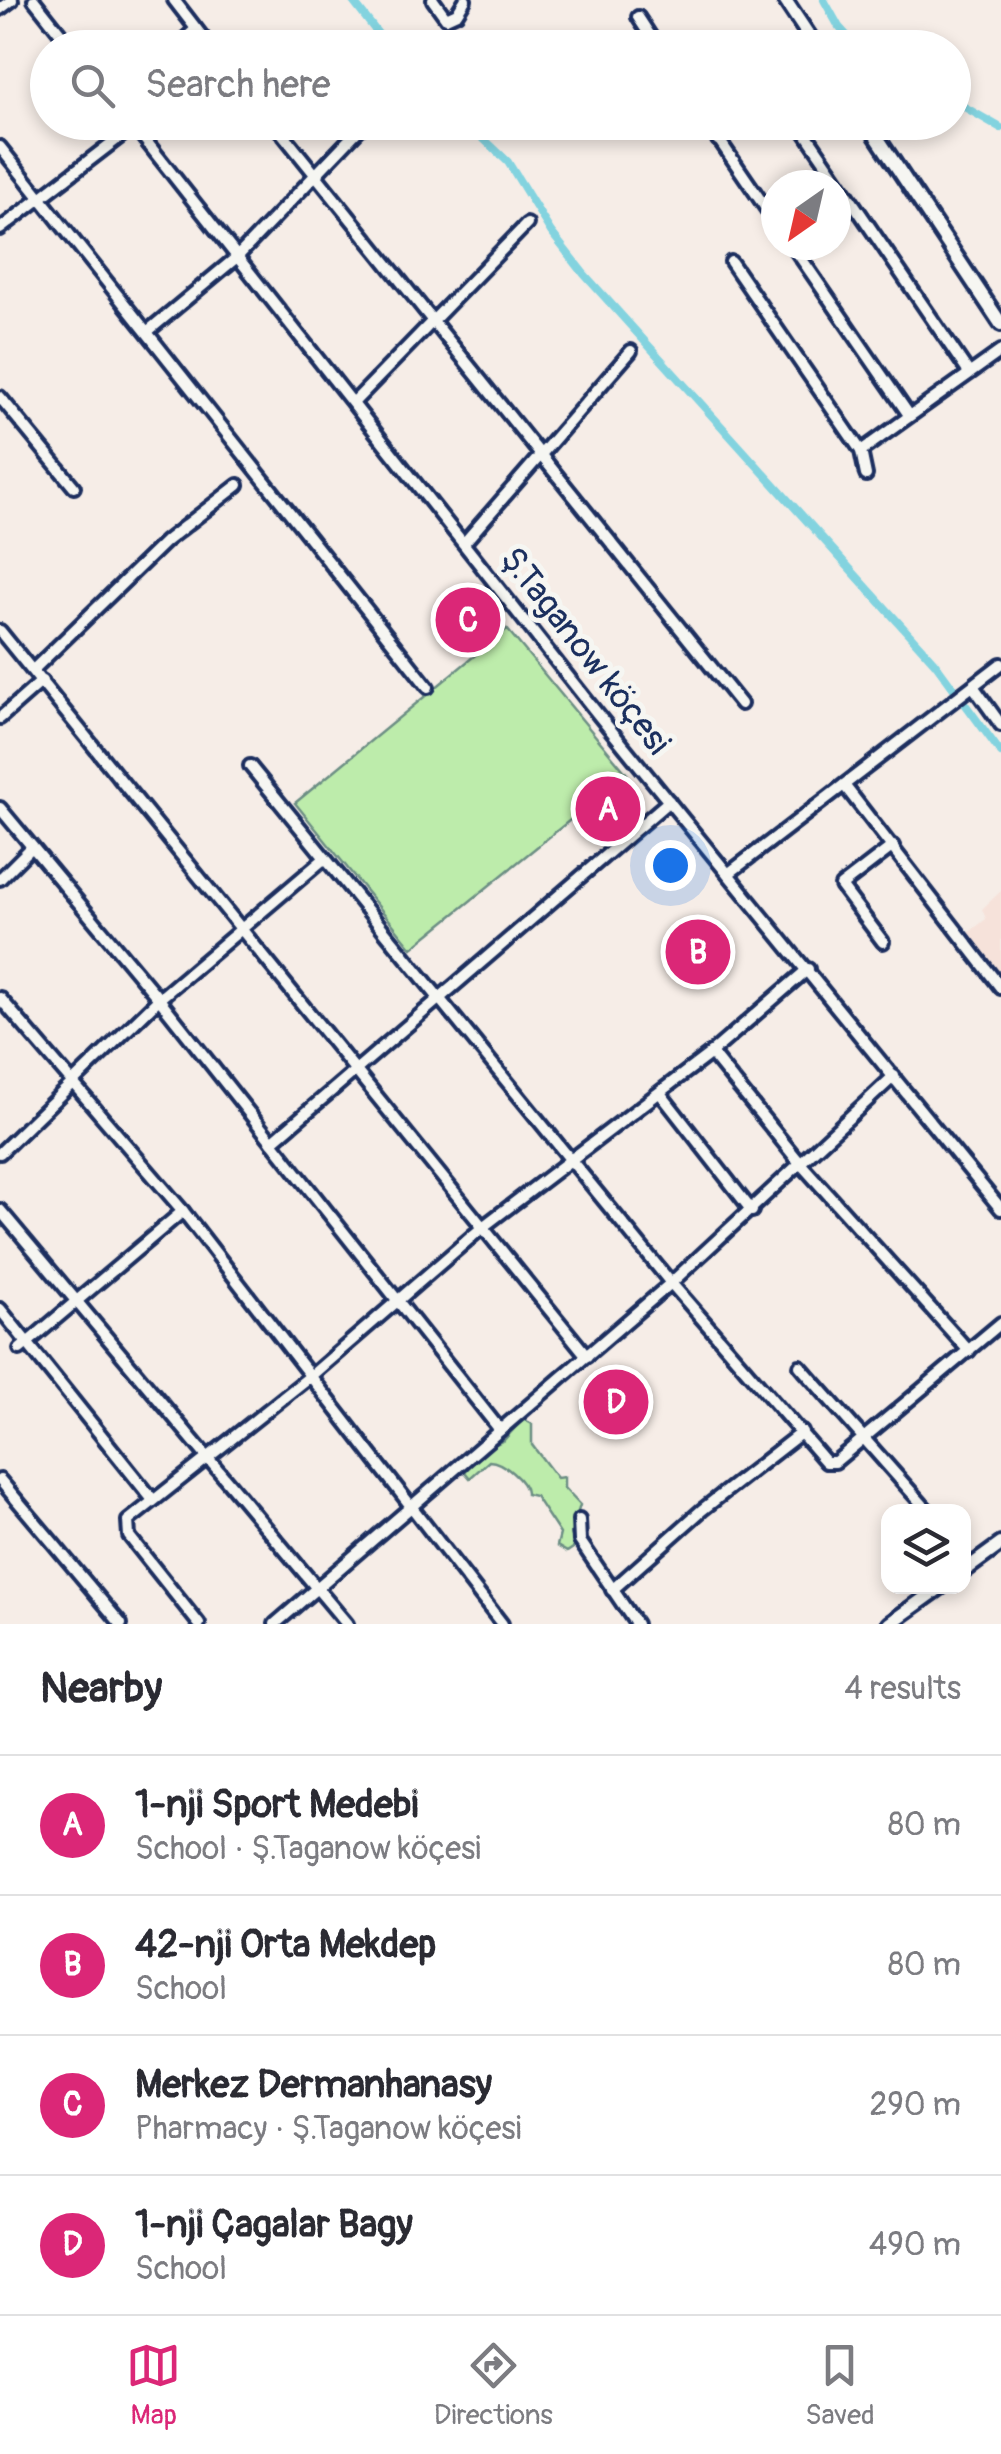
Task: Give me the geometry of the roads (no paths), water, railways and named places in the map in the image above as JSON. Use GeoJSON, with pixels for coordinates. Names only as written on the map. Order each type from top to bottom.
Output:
{"type":"FeatureCollection","features":[{"type":"Feature","properties":{"kind":"main road"},"geometry":{"type":"LineString","coordinates":[[786,0],[805,30]]}},
{"type":"Feature","properties":{"kind":"main road"},"geometry":{"type":"LineString","coordinates":[[879,140],[1001,324]]}},
{"type":"Feature","properties":{"kind":"main road"},"geometry":{"type":"LineString","coordinates":[[971,1561],[1001,1544]]}},
{"type":"Feature","properties":{"kind":"main road"},"geometry":{"type":"LineString","coordinates":[[888,1624],[931,1594]]}},
{"type":"Feature","properties":{"kind":"street"},"geometry":{"type":"LineString","coordinates":[[0,9],[12,0]]}},
{"type":"Feature","properties":{"kind":"street"},"geometry":{"type":"LineString","coordinates":[[34,0],[58,30]]}},
{"type":"Feature","properties":{"kind":"street"},"geometry":{"type":"LineString","coordinates":[[432,0],[446,18],[457,13],[464,0]]}},
{"type":"Feature","properties":{"kind":"street"},"geometry":{"type":"LineString","coordinates":[[180,3],[196,29]]}},
{"type":"Feature","properties":{"kind":"street"},"geometry":{"type":"LineString","coordinates":[[638,18],[646,30]]}},
{"type":"Feature","properties":{"kind":"street"},"geometry":{"type":"LineString","coordinates":[[0,229],[113,140]]}},
{"type":"Feature","properties":{"kind":"street","name":"Ş.Taganow köçesi"},"geometry":{"type":"LineString","coordinates":[[146,140],[669,801],[1001,1209]]}},
{"type":"Feature","properties":{"kind":"street"},"geometry":{"type":"LineString","coordinates":[[288,140],[740,704]]}},
{"type":"Feature","properties":{"kind":"street"},"geometry":{"type":"LineString","coordinates":[[148,331],[237,256],[349,140]]}},
{"type":"Feature","properties":{"kind":"street"},"geometry":{"type":"LineString","coordinates":[[718,140],[761,202]]}},
{"type":"Feature","properties":{"kind":"street"},"geometry":{"type":"LineString","coordinates":[[810,140],[969,372]]}},
{"type":"Feature","properties":{"kind":"street"},"geometry":{"type":"LineString","coordinates":[[0,146],[428,687]]}},
{"type":"Feature","properties":{"kind":"street"},"geometry":{"type":"LineString","coordinates":[[354,402],[527,224]]}},
{"type":"Feature","properties":{"kind":"street"},"geometry":{"type":"LineString","coordinates":[[802,260],[908,415]]}},
{"type":"Feature","properties":{"kind":"street"},"geometry":{"type":"LineString","coordinates":[[731,262],[860,450],[866,474]]}},
{"type":"Feature","properties":{"kind":"street"},"geometry":{"type":"LineString","coordinates":[[464,543],[631,351]]}},
{"type":"Feature","properties":{"kind":"street"},"geometry":{"type":"LineString","coordinates":[[860,450],[1001,351]]}},
{"type":"Feature","properties":{"kind":"street"},"geometry":{"type":"LineString","coordinates":[[0,396],[74,487]]}},
{"type":"Feature","properties":{"kind":"street"},"geometry":{"type":"LineString","coordinates":[[32,670],[166,541],[238,485]]}},
{"type":"Feature","properties":{"kind":"street"},"geometry":{"type":"LineString","coordinates":[[0,631],[587,1356]]}},
{"type":"Feature","properties":{"kind":"street"},"geometry":{"type":"LineString","coordinates":[[728,874],[1001,664]]}},
{"type":"Feature","properties":{"kind":"street"},"geometry":{"type":"LineString","coordinates":[[0,718],[42,681]]}},
{"type":"Feature","properties":{"kind":"street"},"geometry":{"type":"LineString","coordinates":[[972,687],[1001,724]]}},
{"type":"Feature","properties":{"kind":"street"},"geometry":{"type":"LineString","coordinates":[[250,766],[671,1283],[830,1463],[868,1439],[1001,1323]]}},
{"type":"Feature","properties":{"kind":"street"},"geometry":{"type":"LineString","coordinates":[[844,784],[1001,988]]}},
{"type":"Feature","properties":{"kind":"street"},"geometry":{"type":"LineString","coordinates":[[272,1142],[669,801]]}},
{"type":"Feature","properties":{"kind":"street"},"geometry":{"type":"LineString","coordinates":[[0,808],[159,1000],[500,1430]]}},
{"type":"Feature","properties":{"kind":"street"},"geometry":{"type":"LineString","coordinates":[[883,942],[841,886],[893,846]]}},
{"type":"Feature","properties":{"kind":"street"},"geometry":{"type":"LineString","coordinates":[[0,878],[32,847]]}},
{"type":"Feature","properties":{"kind":"street"},"geometry":{"type":"LineString","coordinates":[[0,1153],[159,1000],[325,858]]}},
{"type":"Feature","properties":{"kind":"street"},"geometry":{"type":"LineString","coordinates":[[199,1624],[126,1528],[128,1521],[313,1374],[484,1226],[711,1054],[808,969]]}},
{"type":"Feature","properties":{"kind":"street"},"geometry":{"type":"LineString","coordinates":[[0,998],[184,1211],[414,1504],[502,1624]]}},
{"type":"Feature","properties":{"kind":"street"},"geometry":{"type":"LineString","coordinates":[[711,1054],[800,1163],[969,1350]]}},
{"type":"Feature","properties":{"kind":"street"},"geometry":{"type":"LineString","coordinates":[[274,1624],[671,1283],[894,1076]]}},
{"type":"Feature","properties":{"kind":"street"},"geometry":{"type":"LineString","coordinates":[[660,1094],[752,1211]]}},
{"type":"Feature","properties":{"kind":"street"},"geometry":{"type":"LineString","coordinates":[[0,1210],[347,1624]]}},
{"type":"Feature","properties":{"kind":"street"},"geometry":{"type":"LineString","coordinates":[[23,1346],[184,1211]]}},
{"type":"Feature","properties":{"kind":"street"},"geometry":{"type":"LineString","coordinates":[[0,1309],[23,1346],[153,1500]]}},
{"type":"Feature","properties":{"kind":"street"},"geometry":{"type":"LineString","coordinates":[[800,1366],[921,1504]]}},
{"type":"Feature","properties":{"kind":"street"},"geometry":{"type":"LineString","coordinates":[[612,1590],[702,1510],[802,1432]]}},
{"type":"Feature","properties":{"kind":"street"},"geometry":{"type":"LineString","coordinates":[[0,1480],[121,1624]]}},
{"type":"Feature","properties":{"kind":"street"},"geometry":{"type":"LineString","coordinates":[[579,1520],[580,1542],[635,1624]]}},
{"type":"Feature","properties":{"kind":"waterway"},"geometry":{"type":"LineString","coordinates":[[352,0],[375,30]]}},
{"type":"Feature","properties":{"kind":"waterway"},"geometry":{"type":"LineString","coordinates":[[824,0],[842,30]]}},
{"type":"Feature","properties":{"kind":"waterway"},"geometry":{"type":"LineString","coordinates":[[971,111],[1001,128]]}},
{"type":"Feature","properties":{"kind":"waterway"},"geometry":{"type":"LineString","coordinates":[[485,140],[508,162],[551,232],[584,274],[935,663],[1001,753]]}},
{"type":"Feature","properties":{"kind":"place","name":"Merkez Dermanhanasy"},"geometry":{"type":"Point","coordinates":[468,620]}},
{"type":"Feature","properties":{"kind":"place","name":"1-nji Sport Medebi"},"geometry":{"type":"Point","coordinates":[608,809]}},
{"type":"Feature","properties":{"kind":"place","name":"42-nji Orta Mekdep"},"geometry":{"type":"Point","coordinates":[698,952]}},
{"type":"Feature","properties":{"kind":"place","name":"1-nji Çagalar Bagy"},"geometry":{"type":"Point","coordinates":[616,1402]}}]}
